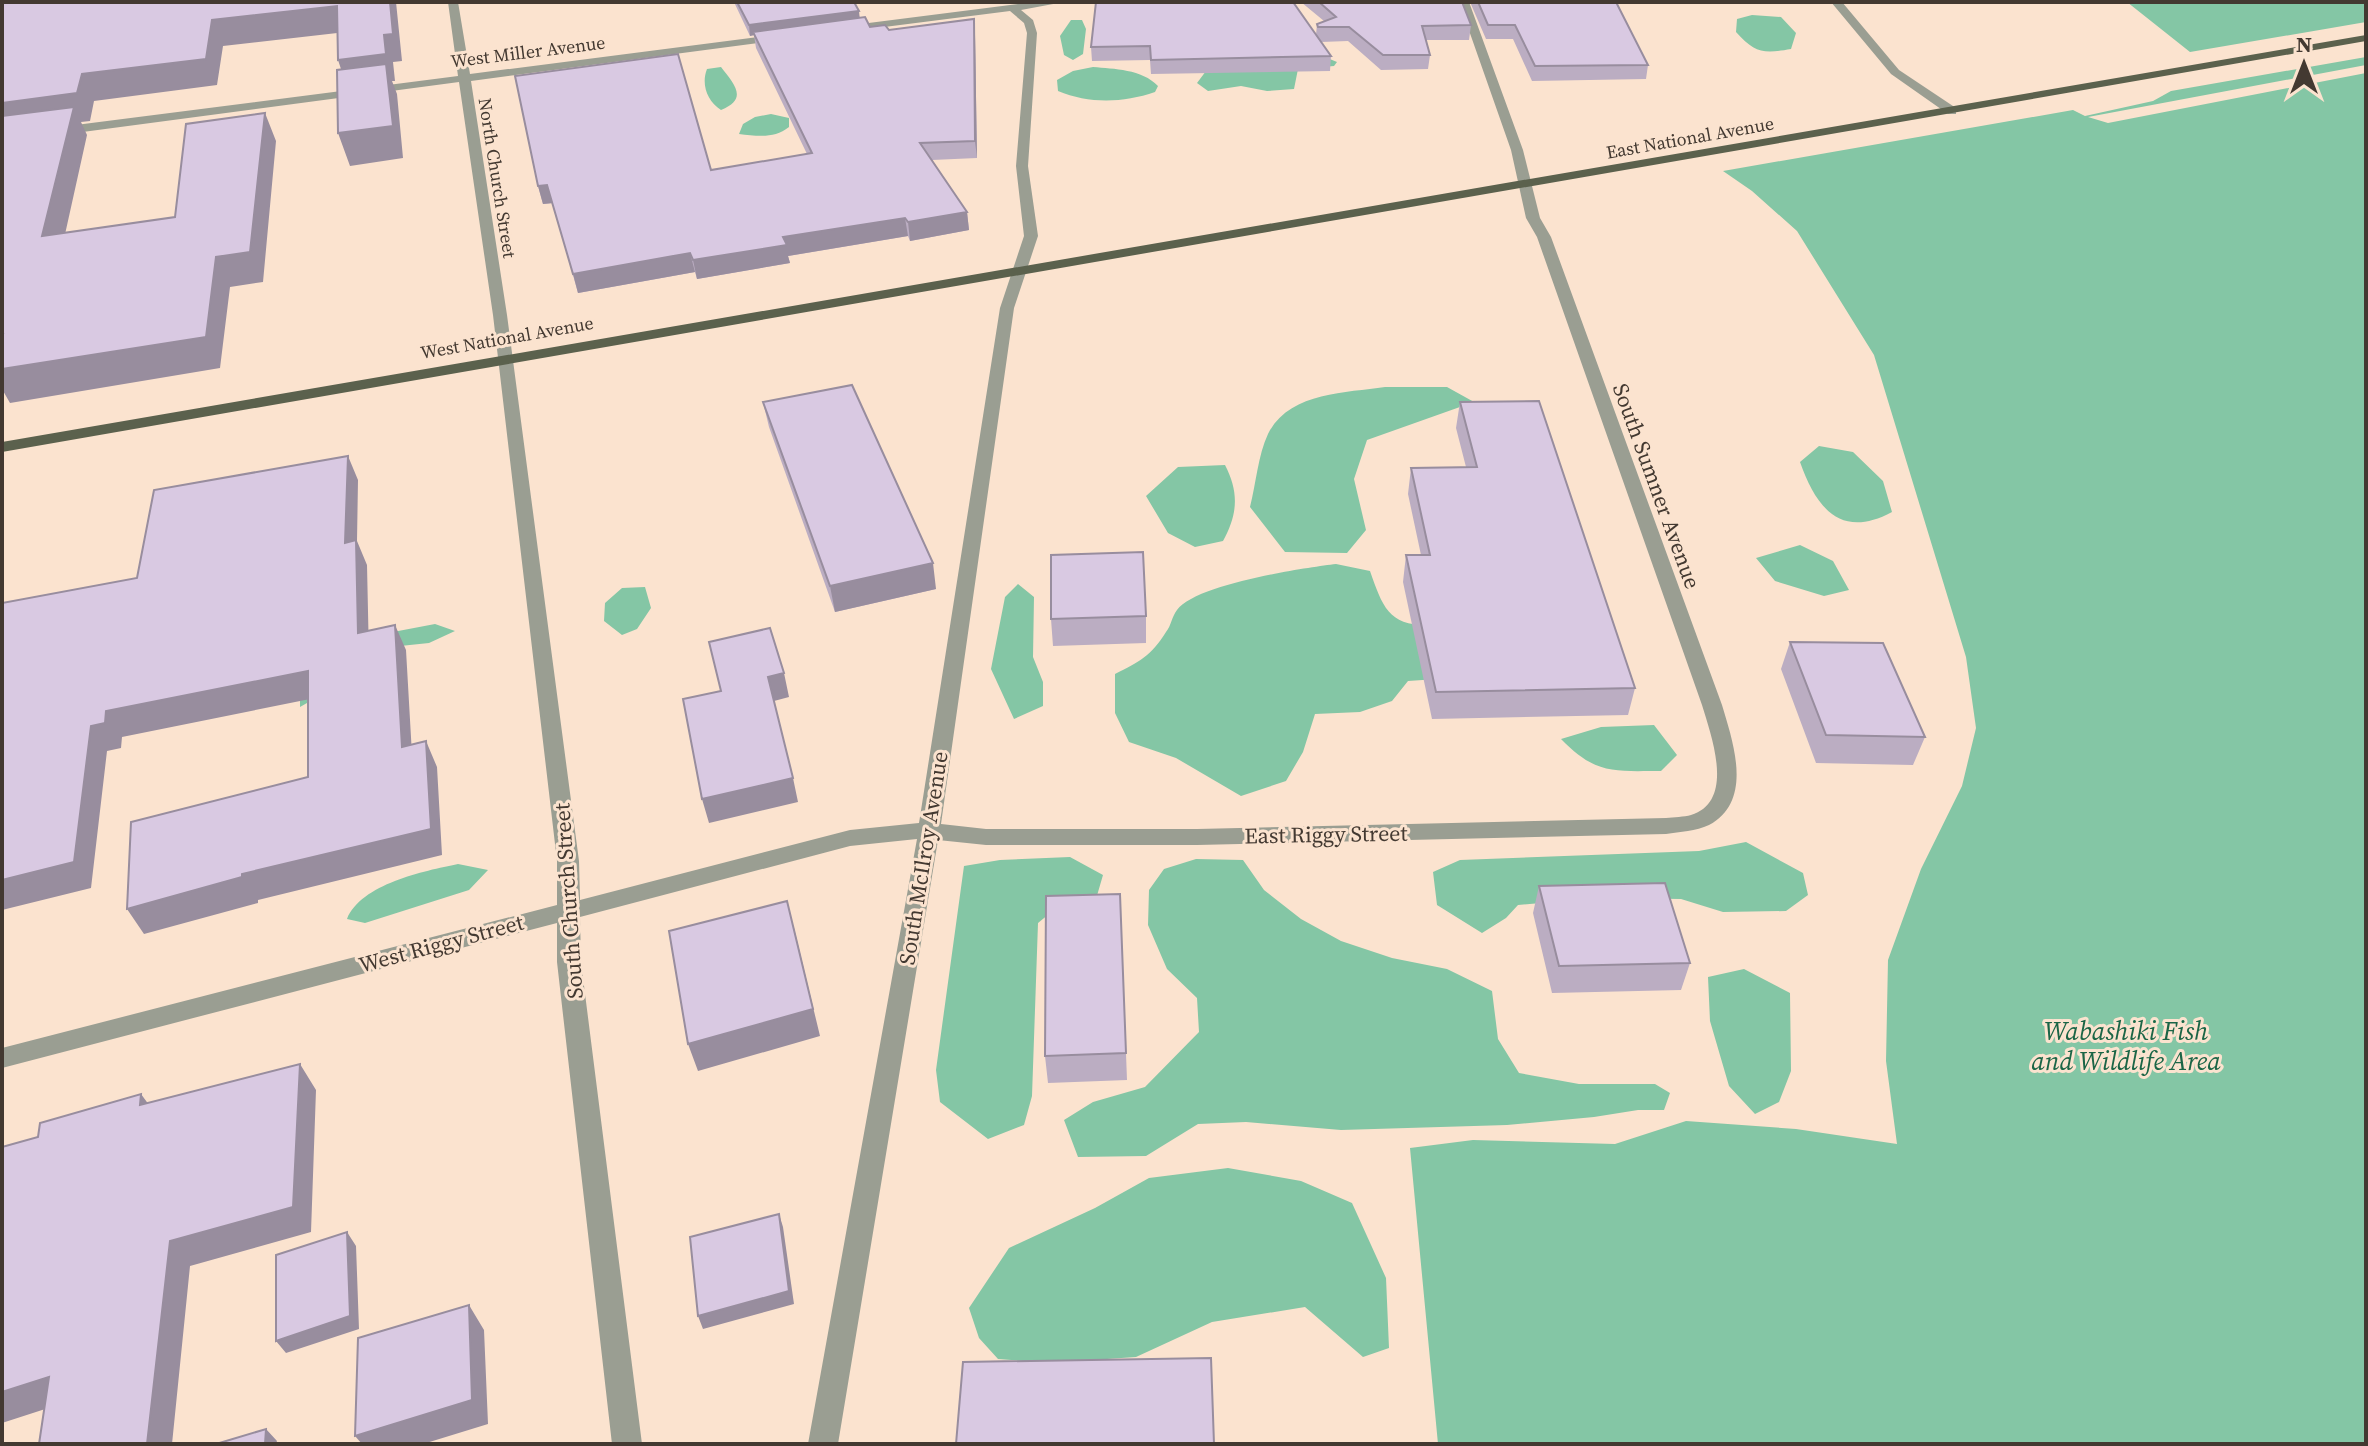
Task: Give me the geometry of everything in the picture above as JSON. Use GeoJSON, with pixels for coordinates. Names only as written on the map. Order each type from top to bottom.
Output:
{"type":"FeatureCollection","features":[{"type":"Feature","properties":{"kind":"main road","name":"East National Avenue"},"geometry":{"type":"LineString","coordinates":[[1019,271],[2366,38]]}},
{"type":"Feature","properties":{"kind":"main road","name":"West National Avenue"},"geometry":{"type":"LineString","coordinates":[[2,447],[1019,271]]}},
{"type":"Feature","properties":{"kind":"street","name":"North Church Street"},"geometry":{"type":"LineString","coordinates":[[453,2],[505,359]]}},
{"type":"Feature","properties":{"kind":"street"},"geometry":{"type":"LineString","coordinates":[[826,32],[1059,2]]}},
{"type":"Feature","properties":{"kind":"street","name":"South Sumner Avenue"},"geometry":{"type":"LineString","coordinates":[[1464,2],[1517,150],[1533,218],[1544,237],[1712,705],[1725,751],[1728,782],[1718,806]]}},
{"type":"Feature","properties":{"kind":"street"},"geometry":{"type":"LineString","coordinates":[[1836,2],[1895,72],[1952,111]]}},
{"type":"Feature","properties":{"kind":"street","name":"South McIlroy Avenue"},"geometry":{"type":"LineString","coordinates":[[823,1444],[929,830],[1007,308],[1031,236],[1022,166],[1029,112],[1032,33],[1029,22],[1012,8]]}},
{"type":"Feature","properties":{"kind":"street","name":"West Miller Avenue"},"geometry":{"type":"LineString","coordinates":[[48,133],[795,36]]}},
{"type":"Feature","properties":{"kind":"street","name":"South Church Street"},"geometry":{"type":"LineString","coordinates":[[505,359],[566,845],[569,962],[627,1444]]}},
{"type":"Feature","properties":{"kind":"street","name":"East Riggy Street"},"geometry":{"type":"LineString","coordinates":[[929,830],[986,837],[1197,837],[1666,826],[1702,819],[1718,806]]}},
{"type":"Feature","properties":{"kind":"street","name":"West Riggy Street"},"geometry":{"type":"LineString","coordinates":[[2,1058],[850,838],[900,829],[929,830]]}},
{"type":"Feature","properties":{"kind":"green space"},"geometry":{"type":"Polygon","coordinates":[[[2127,2],[2366,2],[2366,22],[2190,52],[2127,2]]]}},
{"type":"Feature","properties":{"kind":"green space"},"geometry":{"type":"Polygon","coordinates":[[[1752,15],[1781,17],[1796,33],[1791,49],[1766,51],[1749,44],[1736,32],[1737,19],[1752,15]]]}},
{"type":"Feature","properties":{"kind":"green space"},"geometry":{"type":"Polygon","coordinates":[[[1071,20],[1082,20],[1086,29],[1083,54],[1073,60],[1064,55],[1060,36],[1071,20]]]}},
{"type":"Feature","properties":{"kind":"green space"},"geometry":{"type":"Polygon","coordinates":[[[1320,55],[1337,62],[1334,66],[1298,69],[1294,89],[1267,91],[1241,86],[1208,91],[1197,83],[1206,71],[1320,55]]]}},
{"type":"Feature","properties":{"kind":"green space","name":"Wabashiki Fish and Wildlife Area"},"geometry":{"type":"Polygon","coordinates":[[[2366,57],[2366,65],[2088,117],[2108,123],[2366,73],[2366,1444],[1438,1444],[1410,1148],[1473,1140],[1615,1144],[1686,1121],[1796,1129],[1897,1144],[1886,1061],[1888,960],[1921,869],[1962,786],[1976,728],[1966,657],[1874,355],[1797,231],[1752,191],[1723,171],[2073,110],[2085,116],[2153,101],[2171,91],[2366,57]]]}},
{"type":"Feature","properties":{"kind":"green space"},"geometry":{"type":"Polygon","coordinates":[[[721,67],[734,85],[737,96],[730,106],[721,110],[709,97],[705,80],[707,69],[721,67]]]}},
{"type":"Feature","properties":{"kind":"green space"},"geometry":{"type":"Polygon","coordinates":[[[1093,67],[1136,73],[1158,86],[1155,92],[1118,100],[1094,100],[1058,91],[1057,80],[1073,71],[1093,67]]]}},
{"type":"Feature","properties":{"kind":"green space"},"geometry":{"type":"Polygon","coordinates":[[[771,114],[789,118],[789,127],[771,135],[739,134],[743,124],[755,117],[771,114]]]}},
{"type":"Feature","properties":{"kind":"green space"},"geometry":{"type":"Polygon","coordinates":[[[1385,387],[1447,387],[1474,402],[1367,440],[1354,479],[1366,530],[1347,553],[1285,552],[1250,507],[1259,460],[1268,434],[1277,420],[1304,402],[1336,393],[1385,387]]]}},
{"type":"Feature","properties":{"kind":"green space"},"geometry":{"type":"Polygon","coordinates":[[[1819,446],[1853,452],[1883,481],[1892,512],[1874,520],[1858,522],[1844,520],[1822,505],[1800,462],[1819,446]]]}},
{"type":"Feature","properties":{"kind":"green space"},"geometry":{"type":"Polygon","coordinates":[[[1225,465],[1233,484],[1235,503],[1232,522],[1223,541],[1195,547],[1168,533],[1146,496],[1178,467],[1225,465]]]}},
{"type":"Feature","properties":{"kind":"green space"},"geometry":{"type":"Polygon","coordinates":[[[1800,545],[1833,561],[1849,590],[1824,596],[1775,581],[1756,558],[1800,545]]]}},
{"type":"Feature","properties":{"kind":"green space"},"geometry":{"type":"Polygon","coordinates":[[[1336,564],[1370,571],[1384,605],[1397,619],[1418,625],[1433,625],[1452,678],[1408,681],[1392,701],[1360,712],[1315,714],[1303,752],[1286,781],[1241,796],[1176,758],[1129,742],[1115,713],[1115,674],[1150,653],[1168,630],[1177,610],[1205,592],[1227,585],[1276,573],[1336,564]]]}},
{"type":"Feature","properties":{"kind":"green space"},"geometry":{"type":"Polygon","coordinates":[[[1018,584],[1034,597],[1033,657],[1043,682],[1043,706],[1014,719],[991,669],[1005,597],[1018,584]]]}},
{"type":"Feature","properties":{"kind":"green space"},"geometry":{"type":"Polygon","coordinates":[[[645,587],[651,608],[637,629],[622,635],[604,621],[605,603],[622,588],[645,587]]]}},
{"type":"Feature","properties":{"kind":"green space"},"geometry":{"type":"Polygon","coordinates":[[[435,624],[455,631],[429,643],[381,648],[311,692],[307,703],[300,707],[300,699],[393,632],[435,624]]]}},
{"type":"Feature","properties":{"kind":"green space"},"geometry":{"type":"Polygon","coordinates":[[[1654,725],[1677,755],[1661,771],[1618,770],[1596,765],[1573,751],[1561,739],[1601,727],[1654,725]]]}},
{"type":"Feature","properties":{"kind":"green space"},"geometry":{"type":"Polygon","coordinates":[[[1746,842],[1803,873],[1808,895],[1786,911],[1723,912],[1681,899],[1599,898],[1518,905],[1506,918],[1482,933],[1437,905],[1433,872],[1460,860],[1699,851],[1746,842]]]}},
{"type":"Feature","properties":{"kind":"green space"},"geometry":{"type":"Polygon","coordinates":[[[1070,857],[1103,875],[1096,899],[1055,909],[1038,923],[1032,1096],[1024,1125],[988,1139],[940,1102],[936,1070],[964,866],[1000,860],[1070,857]]]}},
{"type":"Feature","properties":{"kind":"green space"},"geometry":{"type":"Polygon","coordinates":[[[1196,859],[1243,860],[1264,890],[1301,919],[1341,941],[1392,958],[1447,969],[1492,991],[1498,1039],[1519,1073],[1579,1084],[1655,1084],[1670,1093],[1664,1110],[1638,1110],[1507,1125],[1341,1130],[1246,1122],[1198,1124],[1146,1156],[1078,1157],[1064,1120],[1093,1102],[1145,1087],[1199,1032],[1197,998],[1167,969],[1148,925],[1149,890],[1164,869],[1196,859]]]}},
{"type":"Feature","properties":{"kind":"green space"},"geometry":{"type":"Polygon","coordinates":[[[458,864],[488,870],[469,890],[365,923],[347,919],[354,907],[379,888],[412,875],[458,864]]]}},
{"type":"Feature","properties":{"kind":"green space"},"geometry":{"type":"Polygon","coordinates":[[[1744,969],[1790,993],[1791,1071],[1779,1102],[1755,1114],[1729,1086],[1710,1021],[1708,977],[1744,969]]]}},
{"type":"Feature","properties":{"kind":"green space"},"geometry":{"type":"Polygon","coordinates":[[[1228,1168],[1301,1181],[1352,1203],[1386,1278],[1389,1348],[1363,1357],[1305,1307],[1212,1322],[1136,1357],[1049,1363],[998,1359],[979,1338],[969,1308],[1009,1248],[1095,1208],[1149,1178],[1228,1168]]]}},
{"type":"Feature","properties":{"kind":"building"},"geometry":{"type":"Polygon","coordinates":[[[2,2],[390,2],[393,34],[384,35],[386,54],[338,60],[337,6],[212,20],[206,59],[82,74],[77,93],[2,103],[2,2]]]}},
{"type":"Feature","properties":{"kind":"building"},"geometry":{"type":"Polygon","coordinates":[[[737,2],[854,2],[859,11],[749,25],[737,2]]]}},
{"type":"Feature","properties":{"kind":"building"},"geometry":{"type":"Polygon","coordinates":[[[1096,2],[1293,2],[1331,56],[1151,60],[1150,46],[1091,47],[1096,2]]]}},
{"type":"Feature","properties":{"kind":"building"},"geometry":{"type":"Polygon","coordinates":[[[1319,2],[1462,2],[1471,25],[1422,26],[1430,55],[1383,55],[1349,27],[1318,27],[1317,24],[1336,17],[1319,2]]]}},
{"type":"Feature","properties":{"kind":"building"},"geometry":{"type":"Polygon","coordinates":[[[1478,2],[1616,2],[1648,65],[1535,66],[1515,25],[1488,25],[1478,2]]]}},
{"type":"Feature","properties":{"kind":"building"},"geometry":{"type":"Polygon","coordinates":[[[865,17],[870,27],[885,25],[889,30],[974,19],[975,141],[920,143],[967,212],[908,222],[905,218],[783,237],[787,245],[693,260],[690,253],[573,274],[547,185],[538,186],[515,76],[678,54],[711,170],[812,153],[753,32],[865,17]]]}},
{"type":"Feature","properties":{"kind":"building"},"geometry":{"type":"Polygon","coordinates":[[[386,64],[393,126],[338,133],[337,70],[386,64]]]}},
{"type":"Feature","properties":{"kind":"building"},"geometry":{"type":"Polygon","coordinates":[[[74,107],[42,236],[175,217],[186,124],[265,113],[250,252],[216,257],[206,337],[2,369],[2,116],[74,107]]]}},
{"type":"Feature","properties":{"kind":"building"},"geometry":{"type":"Polygon","coordinates":[[[852,385],[933,563],[830,586],[763,402],[852,385]]]}},
{"type":"Feature","properties":{"kind":"building"},"geometry":{"type":"Polygon","coordinates":[[[1539,401],[1635,688],[1436,692],[1406,555],[1430,555],[1411,468],[1477,467],[1460,402],[1539,401]]]}},
{"type":"Feature","properties":{"kind":"building"},"geometry":{"type":"Polygon","coordinates":[[[348,456],[345,543],[356,540],[358,633],[395,625],[402,747],[426,741],[431,829],[242,874],[242,877],[127,909],[131,822],[308,777],[308,671],[106,711],[105,723],[91,726],[74,862],[2,880],[2,603],[137,578],[154,490],[348,456]]]}},
{"type":"Feature","properties":{"kind":"building"},"geometry":{"type":"Polygon","coordinates":[[[1143,552],[1146,616],[1051,619],[1051,555],[1143,552]]]}},
{"type":"Feature","properties":{"kind":"building"},"geometry":{"type":"Polygon","coordinates":[[[770,628],[784,673],[768,677],[793,778],[702,799],[683,699],[721,691],[709,642],[770,628]]]}},
{"type":"Feature","properties":{"kind":"building"},"geometry":{"type":"Polygon","coordinates":[[[1790,642],[1883,643],[1925,737],[1826,735],[1790,642]]]}},
{"type":"Feature","properties":{"kind":"building"},"geometry":{"type":"Polygon","coordinates":[[[1665,883],[1690,963],[1559,966],[1539,886],[1665,883]]]}},
{"type":"Feature","properties":{"kind":"building"},"geometry":{"type":"Polygon","coordinates":[[[1120,894],[1126,1053],[1045,1056],[1046,896],[1120,894]]]}},
{"type":"Feature","properties":{"kind":"building"},"geometry":{"type":"Polygon","coordinates":[[[787,901],[813,1009],[688,1044],[669,931],[787,901]]]}},
{"type":"Feature","properties":{"kind":"building"},"geometry":{"type":"Polygon","coordinates":[[[300,1064],[293,1207],[170,1241],[147,1444],[39,1444],[49,1377],[2,1392],[2,1147],[38,1137],[40,1123],[141,1094],[140,1105],[300,1064]]]}},
{"type":"Feature","properties":{"kind":"building"},"geometry":{"type":"Polygon","coordinates":[[[779,1214],[789,1291],[698,1316],[690,1237],[779,1214]]]}},
{"type":"Feature","properties":{"kind":"building"},"geometry":{"type":"Polygon","coordinates":[[[347,1232],[350,1316],[276,1341],[276,1255],[347,1232]]]}},
{"type":"Feature","properties":{"kind":"building"},"geometry":{"type":"Polygon","coordinates":[[[469,1305],[472,1400],[355,1436],[358,1338],[469,1305]]]}},
{"type":"Feature","properties":{"kind":"building"},"geometry":{"type":"Polygon","coordinates":[[[1211,1358],[1214,1444],[956,1444],[963,1362],[1211,1358]]]}},
{"type":"Feature","properties":{"kind":"building"},"geometry":{"type":"Polygon","coordinates":[[[266,1429],[265,1444],[216,1444],[266,1429]]]}}]}
